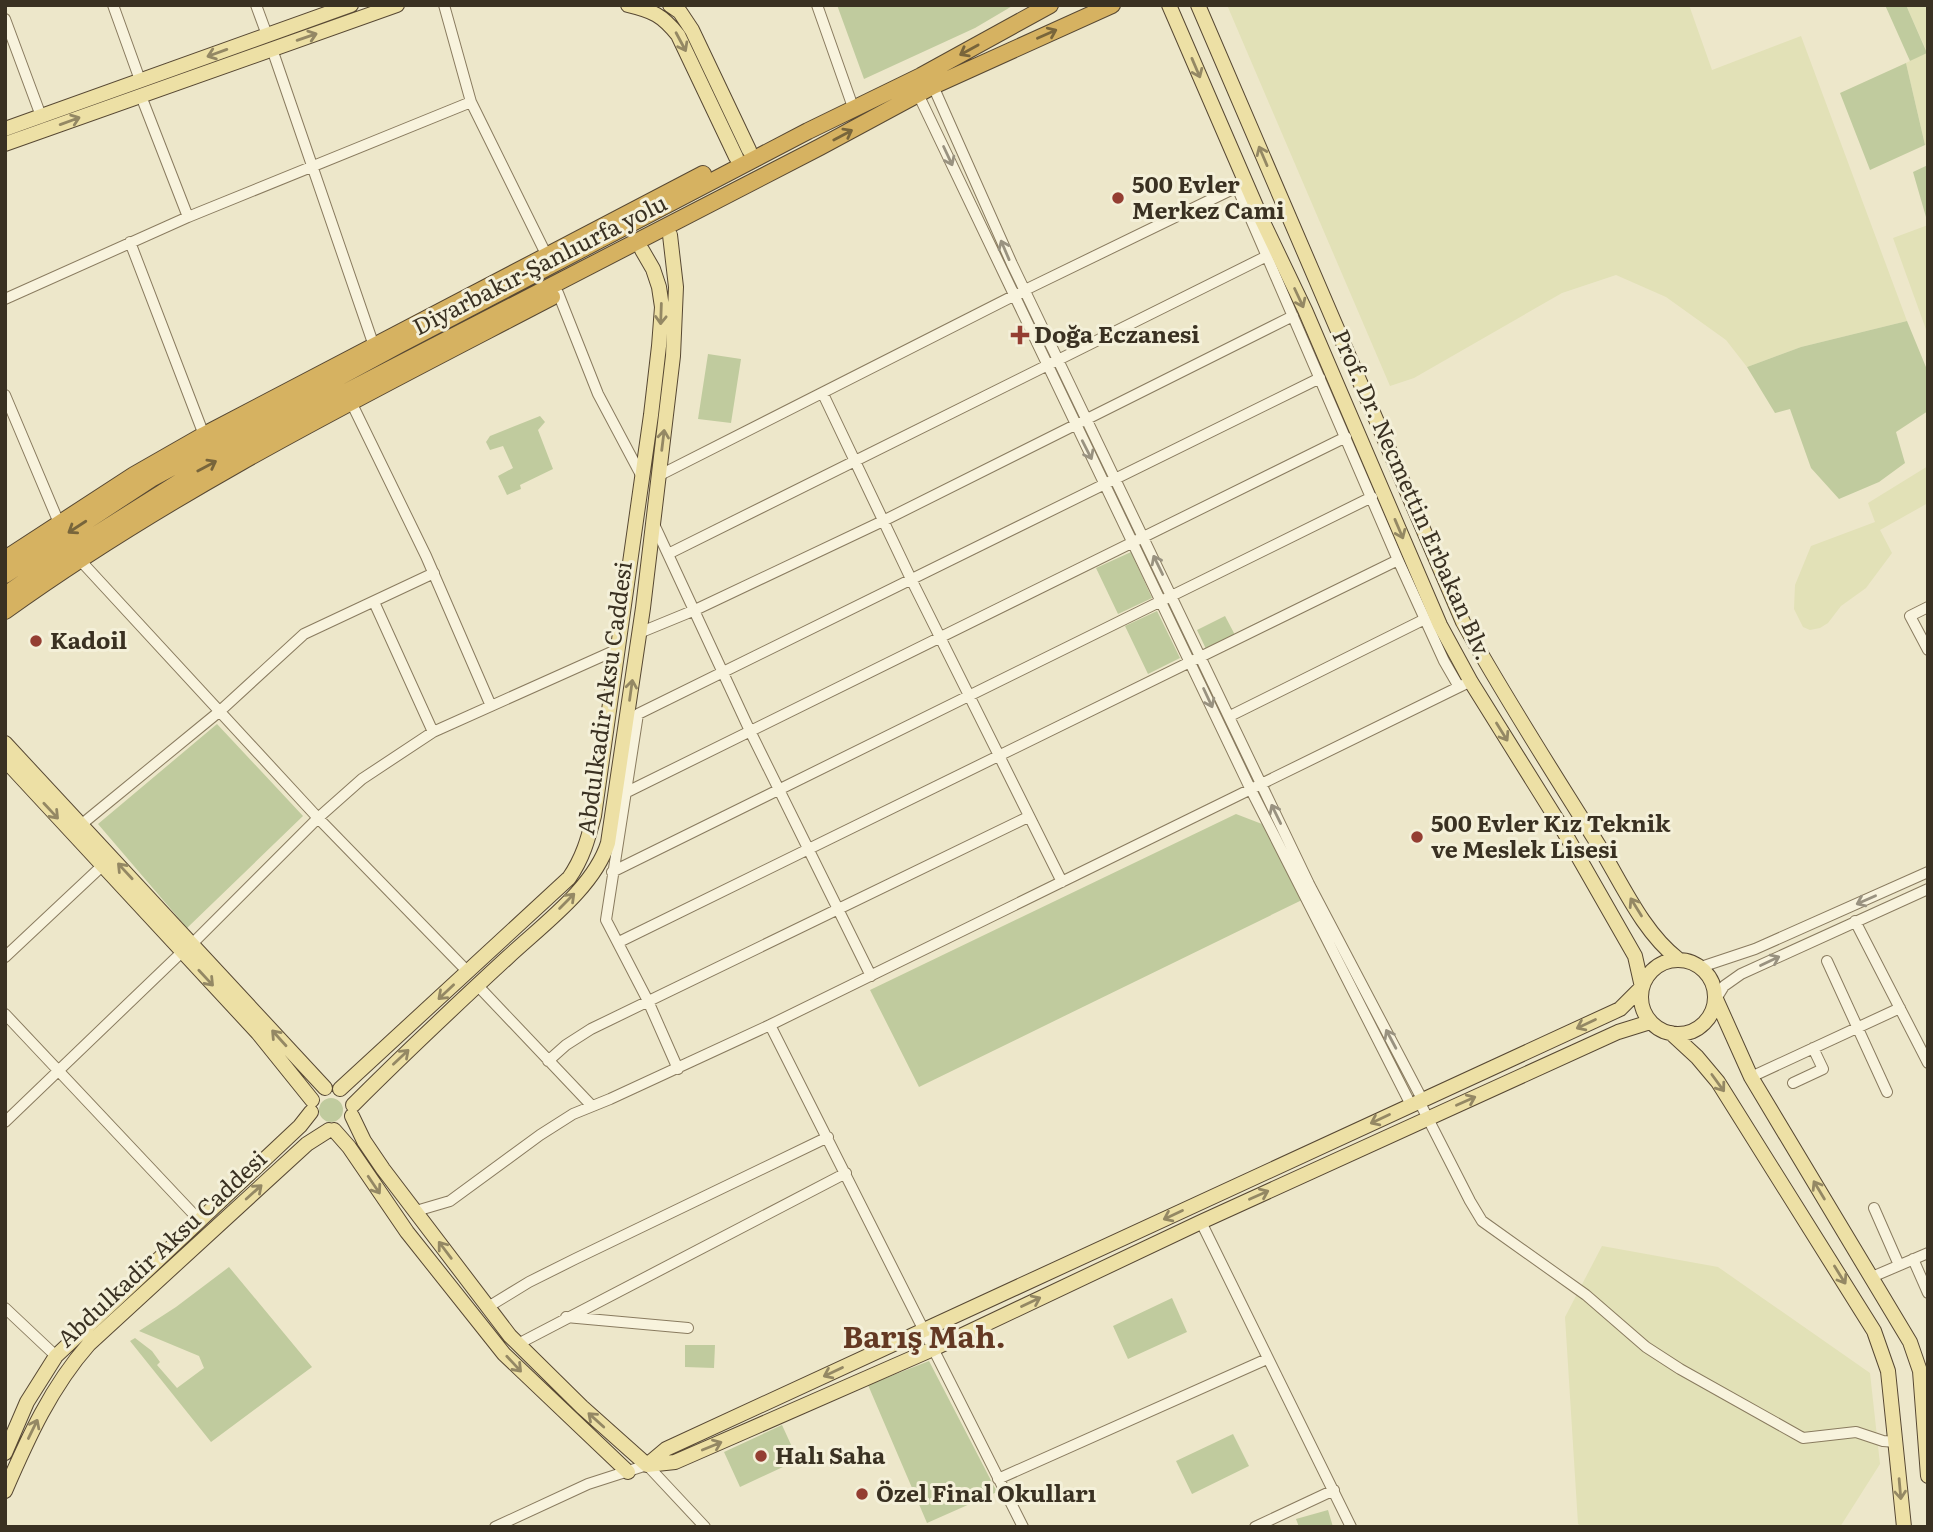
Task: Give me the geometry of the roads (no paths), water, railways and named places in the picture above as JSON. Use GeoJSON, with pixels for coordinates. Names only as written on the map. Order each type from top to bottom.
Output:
{"type":"FeatureCollection","features":[{"type":"Feature","properties":{"kind":"highway","name":"Diyarbakır-Şanlıurfa yolu"},"geometry":{"type":"LineString","coordinates":[[5,575],[151,479],[398,345],[808,131],[854,110],[1050,5]]}},
{"type":"Feature","properties":{"kind":"highway","name":"Diyarbakır-Şanlıurfa yolu"},"geometry":{"type":"LineString","coordinates":[[5,595],[52,562],[195,472],[933,86],[1112,5]]}},
{"type":"Feature","properties":{"kind":"highway"},"geometry":{"type":"LineString","coordinates":[[5,559],[134,475],[204,435],[546,254],[742,154],[789,132],[808,131]]}},
{"type":"Feature","properties":{"kind":"highway"},"geometry":{"type":"LineString","coordinates":[[5,611],[79,559],[178,498],[351,402],[796,169],[820,147]]}},
{"type":"Feature","properties":{"kind":"main road"},"geometry":{"type":"LineString","coordinates":[[5,144],[141,96],[351,5]]}},
{"type":"Feature","properties":{"kind":"main road"},"geometry":{"type":"LineString","coordinates":[[5,129],[140,80],[397,5]]}},
{"type":"Feature","properties":{"kind":"main road"},"geometry":{"type":"LineString","coordinates":[[628,5],[651,10],[666,20],[678,35],[742,154]]}},
{"type":"Feature","properties":{"kind":"main road","name":"Prof. Dr. Necmettin Erbakan Blv."},"geometry":{"type":"LineString","coordinates":[[1169,5],[1262,219],[1305,310],[1465,684],[1559,823],[1635,956],[1642,987]]}},
{"type":"Feature","properties":{"kind":"main road","name":"Prof. Dr. Necmettin Erbakan Blv."},"geometry":{"type":"LineString","coordinates":[[1198,5],[1463,622],[1490,671],[1642,915],[1662,946],[1678,959]]}},
{"type":"Feature","properties":{"kind":"main road"},"geometry":{"type":"LineString","coordinates":[[680,8],[692,30],[742,154]]}},
{"type":"Feature","properties":{"kind":"main road","name":"Abdulkadir Aksu Caddesi"},"geometry":{"type":"LineString","coordinates":[[353,1111],[588,880],[599,866],[608,843],[622,792],[673,356],[677,315],[670,235]]}},
{"type":"Feature","properties":{"kind":"main road","name":"Abdulkadir Aksu Caddesi"},"geometry":{"type":"LineString","coordinates":[[333,1089],[540,907],[569,878],[587,845],[594,816],[651,415],[662,307],[653,269],[642,250]]}},
{"type":"Feature","properties":{"kind":"main road"},"geometry":{"type":"LineString","coordinates":[[653,269],[656,263],[665,262],[674,274]]}},
{"type":"Feature","properties":{"kind":"main road"},"geometry":{"type":"LineString","coordinates":[[5,743],[82,824],[258,1033],[312,1106],[317,1124],[331,1130],[348,1147],[432,1266],[504,1354],[628,1472]]}},
{"type":"Feature","properties":{"kind":"main road"},"geometry":{"type":"LineString","coordinates":[[5,760],[102,866],[333,1089],[346,1093],[364,1141],[488,1307],[518,1344],[582,1407],[647,1465],[676,1462],[933,1349],[1201,1222],[1618,1032],[1650,1021]]}},
{"type":"Feature","properties":{"kind":"main road"},"geometry":{"type":"LineString","coordinates":[[1716,999],[1706,1022],[1696,1030],[1684,1034],[1660,1029],[1650,1021],[1641,999],[1647,976],[1666,961],[1690,961],[1701,967],[1709,976],[1716,999],[1751,1077],[1923,1363],[1928,1476]]}},
{"type":"Feature","properties":{"kind":"main road"},"geometry":{"type":"LineString","coordinates":[[647,1465],[666,1449],[1620,1009],[1642,987]]}},
{"type":"Feature","properties":{"kind":"main road"},"geometry":{"type":"LineString","coordinates":[[1671,1033],[1697,1057],[1718,1082],[1874,1331],[1888,1371],[1904,1527]]}},
{"type":"Feature","properties":{"kind":"main road"},"geometry":{"type":"LineString","coordinates":[[312,1106],[316,1095],[333,1089]]}},
{"type":"Feature","properties":{"kind":"main road","name":"Abdulkadir Aksu Caddesi"},"geometry":{"type":"LineString","coordinates":[[5,1453],[27,1402],[56,1356],[300,1125],[312,1106]]}},
{"type":"Feature","properties":{"kind":"main road"},"geometry":{"type":"LineString","coordinates":[[331,1130],[345,1125],[353,1111]]}},
{"type":"Feature","properties":{"kind":"main road","name":"Abdulkadir Aksu Caddesi"},"geometry":{"type":"LineString","coordinates":[[5,1491],[41,1413],[60,1382],[89,1344],[307,1144],[331,1130]]}},
{"type":"Feature","properties":{"kind":"street"},"geometry":{"type":"LineString","coordinates":[[113,5],[140,80]]}},
{"type":"Feature","properties":{"kind":"street"},"geometry":{"type":"LineString","coordinates":[[257,5],[374,346]]}},
{"type":"Feature","properties":{"kind":"street"},"geometry":{"type":"LineString","coordinates":[[444,5],[471,102],[546,254]]}},
{"type":"Feature","properties":{"kind":"street"},"geometry":{"type":"LineString","coordinates":[[817,5],[854,110]]}},
{"type":"Feature","properties":{"kind":"street"},"geometry":{"type":"LineString","coordinates":[[5,19],[41,116]]}},
{"type":"Feature","properties":{"kind":"street"},"geometry":{"type":"LineString","coordinates":[[933,86],[1074,424],[1162,602],[1230,716],[1256,785]]}},
{"type":"Feature","properties":{"kind":"street"},"geometry":{"type":"LineString","coordinates":[[918,94],[1019,293],[1058,359],[1173,597],[1196,659],[1256,785],[1309,884],[1417,1102],[1482,1221],[1586,1295],[1646,1346],[1680,1369],[1803,1438],[1856,1432],[1883,1441],[1896,1442]]}},
{"type":"Feature","properties":{"kind":"street"},"geometry":{"type":"LineString","coordinates":[[141,96],[188,217]]}},
{"type":"Feature","properties":{"kind":"street"},"geometry":{"type":"LineString","coordinates":[[5,299],[188,217],[471,102]]}},
{"type":"Feature","properties":{"kind":"street"},"geometry":{"type":"LineString","coordinates":[[416,1211],[450,1201],[573,1114],[678,1069],[770,1025],[1465,684],[1425,620],[1237,187],[1019,293],[658,476]]}},
{"type":"Feature","properties":{"kind":"street"},"geometry":{"type":"LineString","coordinates":[[130,242],[204,435]]}},
{"type":"Feature","properties":{"kind":"street"},"geometry":{"type":"LineString","coordinates":[[668,554],[1266,256]]}},
{"type":"Feature","properties":{"kind":"street"},"geometry":{"type":"LineString","coordinates":[[558,293],[598,394],[641,475]]}},
{"type":"Feature","properties":{"kind":"street"},"geometry":{"type":"LineString","coordinates":[[639,633],[695,610],[883,521],[1293,316]]}},
{"type":"Feature","properties":{"kind":"street"},"geometry":{"type":"LineString","coordinates":[[678,1069],[648,1001],[606,920],[622,792],[638,714],[1320,378]]}},
{"type":"Feature","properties":{"kind":"street"},"geometry":{"type":"LineString","coordinates":[[823,394],[853,461],[1062,882]]}},
{"type":"Feature","properties":{"kind":"street"},"geometry":{"type":"LineString","coordinates":[[5,395],[59,523]]}},
{"type":"Feature","properties":{"kind":"street"},"geometry":{"type":"LineString","coordinates":[[351,402],[434,573],[491,706]]}},
{"type":"Feature","properties":{"kind":"street"},"geometry":{"type":"LineString","coordinates":[[622,792],[1346,438]]}},
{"type":"Feature","properties":{"kind":"street"},"geometry":{"type":"LineString","coordinates":[[612,872],[1372,498]]}},
{"type":"Feature","properties":{"kind":"street"},"geometry":{"type":"LineString","coordinates":[[652,519],[750,731],[871,976]]}},
{"type":"Feature","properties":{"kind":"street"},"geometry":{"type":"LineString","coordinates":[[79,559],[318,818],[468,972]]}},
{"type":"Feature","properties":{"kind":"street"},"geometry":{"type":"LineString","coordinates":[[619,942],[1398,560]]}},
{"type":"Feature","properties":{"kind":"street"},"geometry":{"type":"LineString","coordinates":[[82,824],[220,711],[304,634],[434,573]]}},
{"type":"Feature","properties":{"kind":"street"},"geometry":{"type":"LineString","coordinates":[[374,601],[433,732]]}},
{"type":"Feature","properties":{"kind":"street"},"geometry":{"type":"LineString","coordinates":[[1928,607],[1910,616],[1928,650]]}},
{"type":"Feature","properties":{"kind":"street"},"geometry":{"type":"LineString","coordinates":[[1230,716],[1425,620]]}},
{"type":"Feature","properties":{"kind":"street"},"geometry":{"type":"LineString","coordinates":[[5,1122],[318,818],[362,779],[433,732],[616,650]]}},
{"type":"Feature","properties":{"kind":"street"},"geometry":{"type":"LineString","coordinates":[[548,1061],[578,1036],[1028,817]]}},
{"type":"Feature","properties":{"kind":"street"},"geometry":{"type":"LineString","coordinates":[[5,957],[102,866]]}},
{"type":"Feature","properties":{"kind":"street"},"geometry":{"type":"LineString","coordinates":[[1701,967],[1755,948],[1928,872]]}},
{"type":"Feature","properties":{"kind":"street"},"geometry":{"type":"LineString","coordinates":[[1716,999],[1732,979],[1928,889]]}},
{"type":"Feature","properties":{"kind":"street"},"geometry":{"type":"LineString","coordinates":[[1855,921],[1928,1063]]}},
{"type":"Feature","properties":{"kind":"street"},"geometry":{"type":"LineString","coordinates":[[1826,961],[1887,1092]]}},
{"type":"Feature","properties":{"kind":"street"},"geometry":{"type":"LineString","coordinates":[[478,986],[591,1105]]}},
{"type":"Feature","properties":{"kind":"street"},"geometry":{"type":"LineString","coordinates":[[1751,1077],[1900,1008]]}},
{"type":"Feature","properties":{"kind":"street"},"geometry":{"type":"LineString","coordinates":[[5,1014],[200,1221]]}},
{"type":"Feature","properties":{"kind":"street"},"geometry":{"type":"LineString","coordinates":[[770,1025],[1023,1527]]}},
{"type":"Feature","properties":{"kind":"street"},"geometry":{"type":"LineString","coordinates":[[1793,1083],[1823,1069],[1813,1048]]}},
{"type":"Feature","properties":{"kind":"street"},"geometry":{"type":"LineString","coordinates":[[488,1307],[575,1259],[828,1137]]}},
{"type":"Feature","properties":{"kind":"street"},"geometry":{"type":"LineString","coordinates":[[518,1344],[846,1173]]}},
{"type":"Feature","properties":{"kind":"street"},"geometry":{"type":"LineString","coordinates":[[1874,1208],[1899,1265]]}},
{"type":"Feature","properties":{"kind":"street"},"geometry":{"type":"LineString","coordinates":[[1201,1222],[1351,1527]]}},
{"type":"Feature","properties":{"kind":"street"},"geometry":{"type":"LineString","coordinates":[[1872,1277],[1928,1253]]}},
{"type":"Feature","properties":{"kind":"street"},"geometry":{"type":"LineString","coordinates":[[1913,1259],[1928,1293]]}},
{"type":"Feature","properties":{"kind":"street"},"geometry":{"type":"LineString","coordinates":[[5,1308],[56,1356]]}},
{"type":"Feature","properties":{"kind":"street"},"geometry":{"type":"LineString","coordinates":[[566,1317],[688,1328]]}},
{"type":"Feature","properties":{"kind":"street"},"geometry":{"type":"LineString","coordinates":[[998,1479],[1267,1359]]}},
{"type":"Feature","properties":{"kind":"street"},"geometry":{"type":"LineString","coordinates":[[495,1527],[588,1484],[647,1465],[705,1527]]}},
{"type":"Feature","properties":{"kind":"street"},"geometry":{"type":"LineString","coordinates":[[1255,1527],[1334,1490]]}},
{"type":"Feature","properties":{"kind":"place","name":"500 Evler Merkez Cami"},"geometry":{"type":"Point","coordinates":[1118,198]}},
{"type":"Feature","properties":{"kind":"place","name":"Doğa Eczanesi"},"geometry":{"type":"Point","coordinates":[1020,335]}},
{"type":"Feature","properties":{"kind":"place","name":"Kadoil"},"geometry":{"type":"Point","coordinates":[36,641]}},
{"type":"Feature","properties":{"kind":"place","name":"500 Evler Kız Teknik ve Meslek Lisesi"},"geometry":{"type":"Point","coordinates":[1417,837]}},
{"type":"Feature","properties":{"kind":"place","name":"Halı Saha"},"geometry":{"type":"Point","coordinates":[761,1456]}},
{"type":"Feature","properties":{"kind":"place","name":"Özel Final Okulları"},"geometry":{"type":"Point","coordinates":[862,1494]}},
{"type":"Feature","properties":{"kind":"district","name":"Barış Mah."},"geometry":{"type":"Point","coordinates":[924,1338]}}]}
